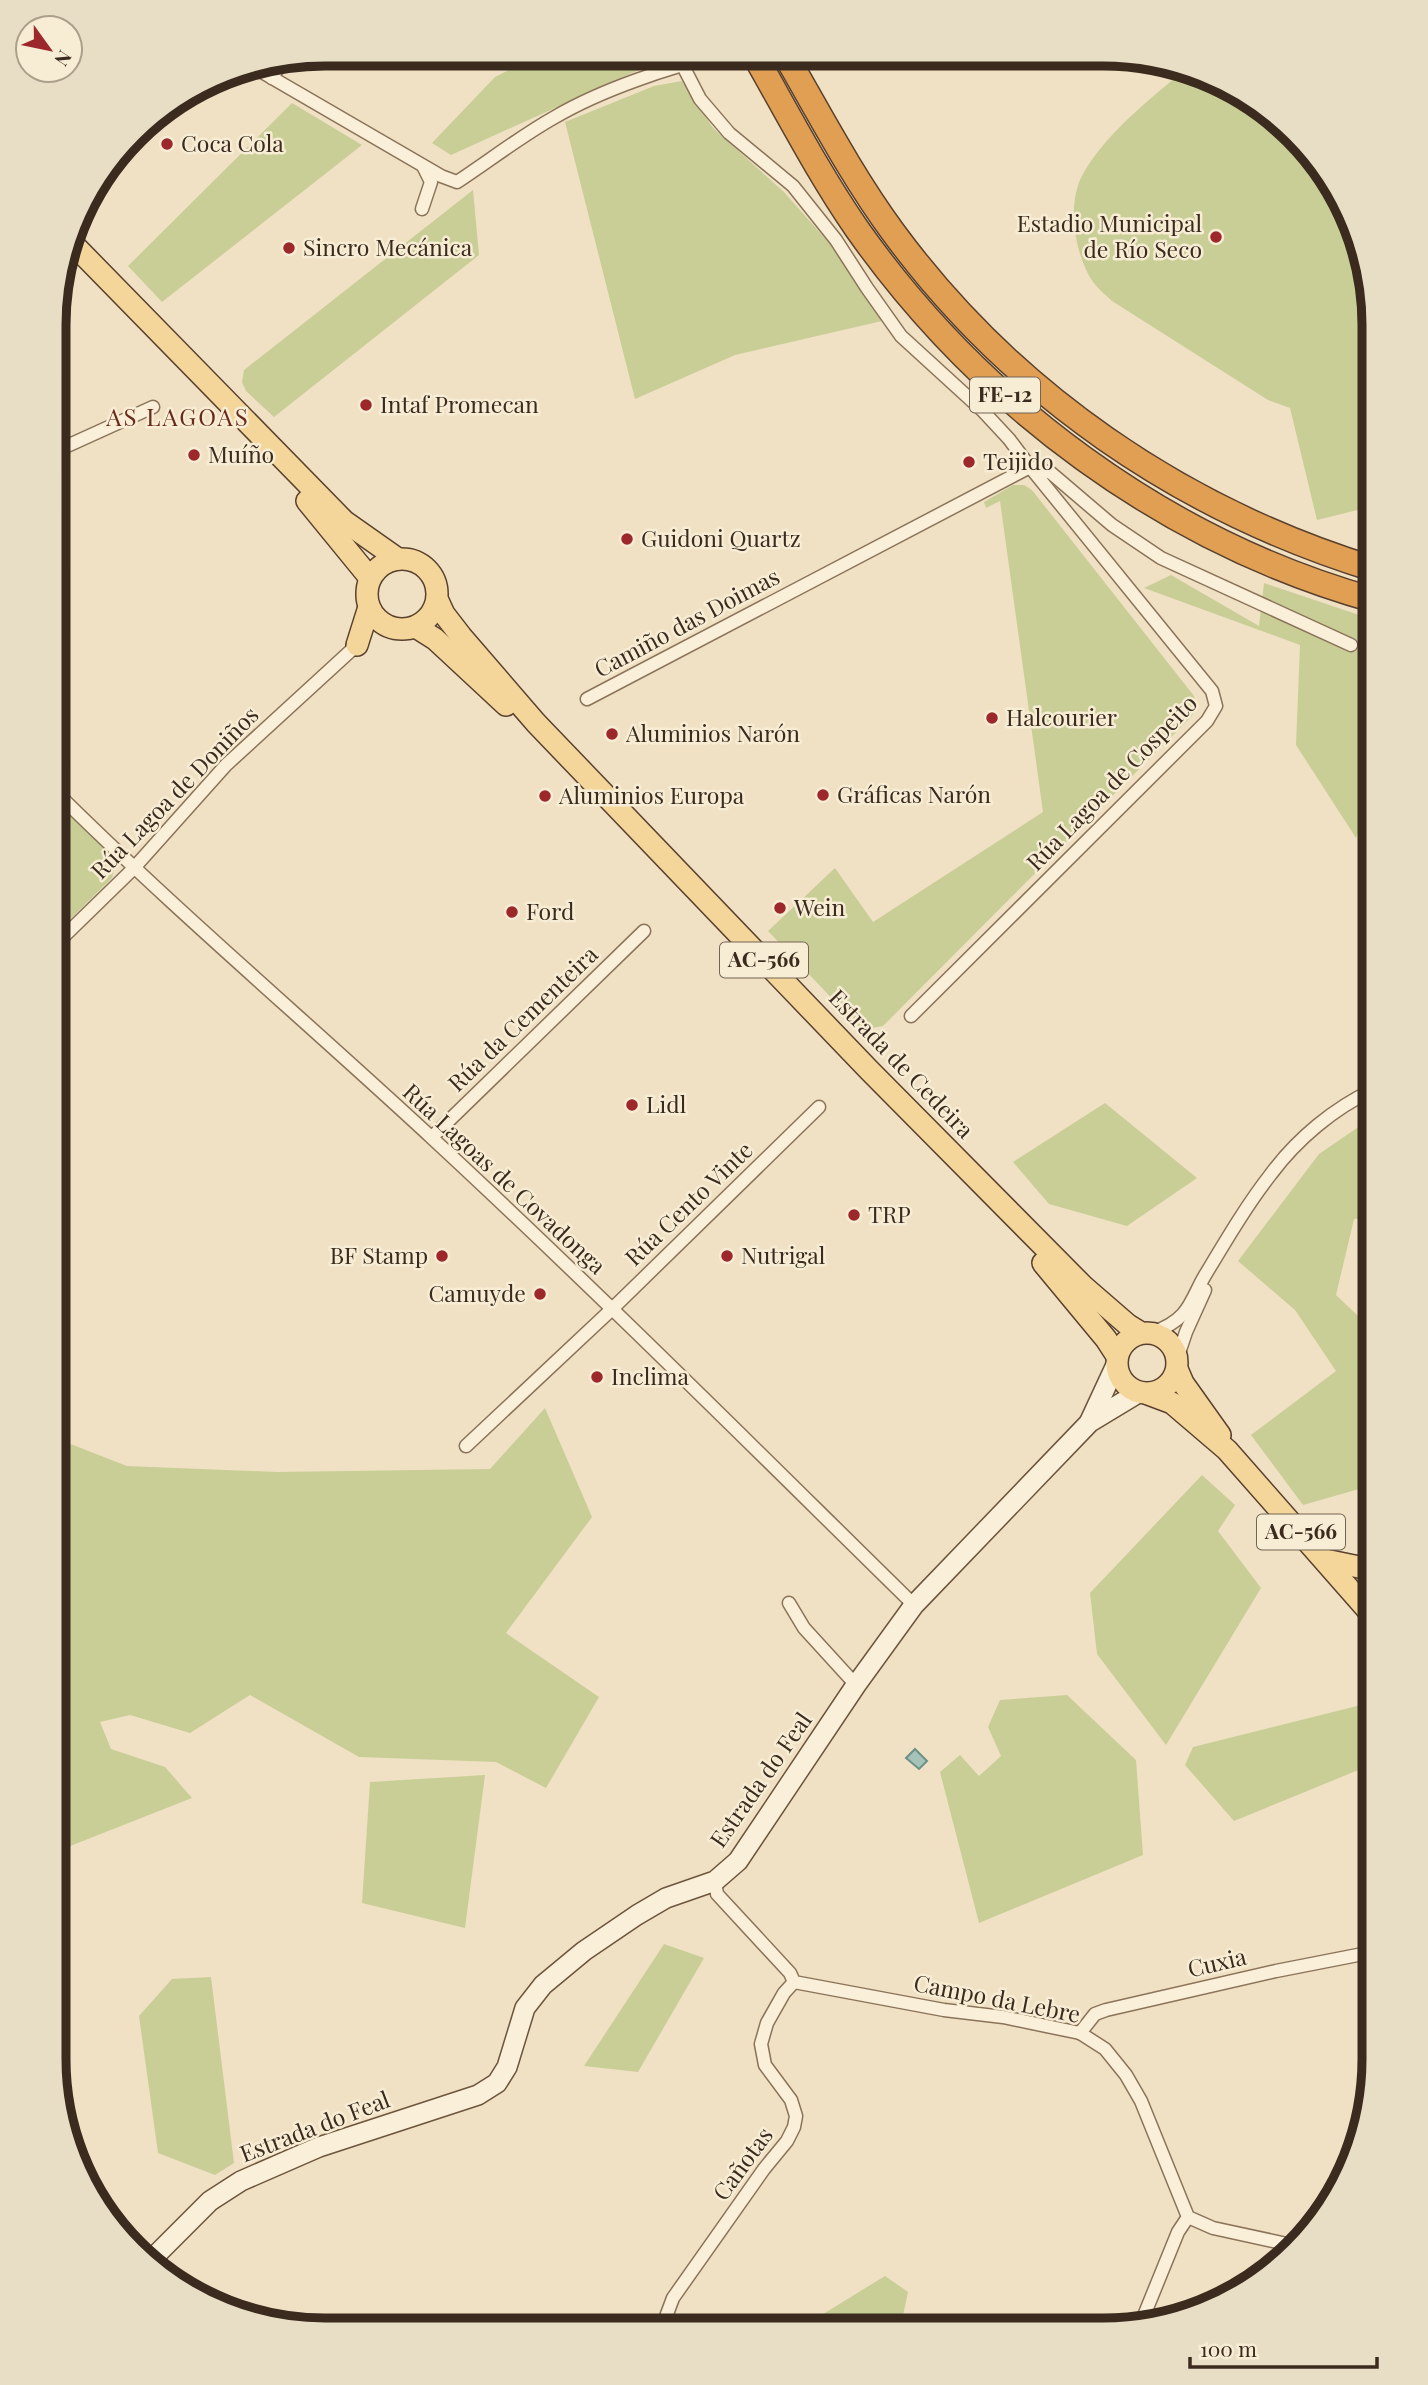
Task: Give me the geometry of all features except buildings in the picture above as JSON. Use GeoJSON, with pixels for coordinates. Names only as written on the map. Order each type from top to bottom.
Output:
{"type":"FeatureCollection","features":[{"type":"Feature","properties":{"kind":"highway","name":"FE-12"},"geometry":{"type":"LineString","coordinates":[[761,66],[833,192],[866,240],[936,327],[970,363],[1030,417],[1091,464],[1166,512],[1292,573],[1362,596]]}},
{"type":"Feature","properties":{"kind":"highway","name":"FE-12"},"geometry":{"type":"LineString","coordinates":[[792,66],[845,159],[892,231],[945,297],[1002,355],[1062,407],[1123,452],[1185,490],[1275,535],[1362,565]]}},
{"type":"Feature","properties":{"kind":"main road","name":"AC-566"},"geometry":{"type":"LineString","coordinates":[[78,249],[344,520],[398,559],[413,560],[426,568],[436,582],[438,601]]}},
{"type":"Feature","properties":{"kind":"main road"},"geometry":{"type":"LineString","coordinates":[[75,260],[278,466],[370,578]]}},
{"type":"Feature","properties":{"kind":"main road"},"geometry":{"type":"LineString","coordinates":[[398,559],[381,565],[370,578],[367,593],[369,607],[377,619],[390,627],[402,629],[416,626],[430,616],[438,601]]}},
{"type":"Feature","properties":{"kind":"main road","name":"Estrada de Cedeira"},"geometry":{"type":"LineString","coordinates":[[438,601],[456,629],[536,723],[869,1070],[1083,1286],[1128,1325],[1146,1333]]}},
{"type":"Feature","properties":{"kind":"main road"},"geometry":{"type":"LineString","coordinates":[[357,645],[369,607]]}},
{"type":"Feature","properties":{"kind":"main road","name":"Estrada de Cedeira"},"geometry":{"type":"LineString","coordinates":[[416,626],[435,639],[544,742],[1052,1272],[1106,1339],[1117,1361]]}},
{"type":"Feature","properties":{"kind":"main road"},"geometry":{"type":"LineString","coordinates":[[357,645],[390,627]]}},
{"type":"Feature","properties":{"kind":"main road"},"geometry":{"type":"LineString","coordinates":[[1146,1333],[1168,1342],[1177,1364],[1167,1386],[1158,1392],[1143,1393],[1129,1388],[1121,1381],[1117,1361],[1124,1342],[1146,1333]]}},
{"type":"Feature","properties":{"kind":"main road","name":"Estrada do Feal"},"geometry":{"type":"LineString","coordinates":[[1090,1422],[1117,1361]]}},
{"type":"Feature","properties":{"kind":"main road","name":"AC-566"},"geometry":{"type":"LineString","coordinates":[[1177,1364],[1183,1383],[1212,1422],[1227,1450]]}},
{"type":"Feature","properties":{"kind":"main road","name":"AC-566"},"geometry":{"type":"LineString","coordinates":[[1143,1393],[1172,1403],[1227,1450],[1362,1602]]}},
{"type":"Feature","properties":{"kind":"main road","name":"Estrada do Feal"},"geometry":{"type":"LineString","coordinates":[[157,2255],[210,2201],[241,2182],[319,2147],[478,2095],[497,2083],[507,2067],[524,2008],[544,1985],[584,1951],[637,1914],[666,1898],[715,1881],[738,1861],[856,1685],[914,1605],[1090,1422],[1143,1393]]}},
{"type":"Feature","properties":{"kind":"main road"},"geometry":{"type":"LineString","coordinates":[[1325,1560],[1362,1566]]}},
{"type":"Feature","properties":{"kind":"main road"},"geometry":{"type":"LineString","coordinates":[[1348,1585],[1362,1573]]}},
{"type":"Feature","properties":{"kind":"street"},"geometry":{"type":"LineString","coordinates":[[264,74],[457,182],[556,117],[614,89],[676,66]]}},
{"type":"Feature","properties":{"kind":"street"},"geometry":{"type":"LineString","coordinates":[[691,66],[701,99],[729,133],[793,186],[836,240],[901,336],[982,410],[1030,467],[1051,473],[1112,525],[1161,558],[1351,645]]}},
{"type":"Feature","properties":{"kind":"street"},"geometry":{"type":"LineString","coordinates":[[272,78],[276,71]]}},
{"type":"Feature","properties":{"kind":"street"},"geometry":{"type":"LineString","coordinates":[[421,163],[430,182],[422,209]]}},
{"type":"Feature","properties":{"kind":"street"},"geometry":{"type":"LineString","coordinates":[[66,446],[153,407]]}},
{"type":"Feature","properties":{"kind":"street","name":"Camiño das Doimas"},"geometry":{"type":"LineString","coordinates":[[587,699],[1030,467]]}},
{"type":"Feature","properties":{"kind":"street","name":"Rúa Lagoa de Cospeito"},"geometry":{"type":"LineString","coordinates":[[911,1016],[1207,721],[1216,706],[1212,691],[1030,467]]}},
{"type":"Feature","properties":{"kind":"street","name":"Rúa Lagoa de Doniños"},"geometry":{"type":"LineString","coordinates":[[66,934],[133,869],[226,765],[357,645]]}},
{"type":"Feature","properties":{"kind":"street","name":"Rúa Lagoas de Covadonga"},"geometry":{"type":"LineString","coordinates":[[66,802],[133,869],[432,1138],[914,1605]]}},
{"type":"Feature","properties":{"kind":"street","name":"Rúa da Cementeira"},"geometry":{"type":"LineString","coordinates":[[432,1138],[644,931]]}},
{"type":"Feature","properties":{"kind":"street"},"geometry":{"type":"LineString","coordinates":[[1146,1333],[1166,1328],[1183,1314],[1220,1251],[1272,1172],[1332,1114],[1362,1095]]}},
{"type":"Feature","properties":{"kind":"street","name":"Rúa Cento Vinte"},"geometry":{"type":"LineString","coordinates":[[466,1446],[611,1310],[819,1107]]}},
{"type":"Feature","properties":{"kind":"street"},"geometry":{"type":"LineString","coordinates":[[1177,1364],[1186,1332],[1220,1251]]}},
{"type":"Feature","properties":{"kind":"street"},"geometry":{"type":"LineString","coordinates":[[789,1603],[804,1628],[856,1685]]}},
{"type":"Feature","properties":{"kind":"street"},"geometry":{"type":"LineString","coordinates":[[715,1881],[718,1894],[790,1973],[794,1982]]}},
{"type":"Feature","properties":{"kind":"street","name":"Cuxia"},"geometry":{"type":"LineString","coordinates":[[1080,2033],[1094,2014],[1106,2010],[1362,1954]]}},
{"type":"Feature","properties":{"kind":"street","name":"Campo da Lebre"},"geometry":{"type":"LineString","coordinates":[[794,1982],[944,2010],[1003,2017],[1080,2033],[1105,2049],[1126,2075],[1141,2101],[1188,2217]]}},
{"type":"Feature","properties":{"kind":"street","name":"Cañotas"},"geometry":{"type":"LineString","coordinates":[[665,2318],[673,2298],[764,2169],[787,2141],[794,2127],[796,2116],[791,2100],[765,2065],[761,2044],[767,2023],[784,1993],[794,1982]]}},
{"type":"Feature","properties":{"kind":"street"},"geometry":{"type":"LineString","coordinates":[[1144,2315],[1178,2232],[1188,2217],[1213,2228],[1285,2244]]}},
{"type":"Feature","properties":{"kind":"green space"},"geometry":{"type":"Polygon","coordinates":[[[517,66],[648,66],[451,155],[432,143],[495,77],[517,66]]]}},
{"type":"Feature","properties":{"kind":"green space","name":"Estadio Municipal de Río Seco"},"geometry":{"type":"Polygon","coordinates":[[[1176,77],[1232,101],[1286,142],[1318,182],[1335,211],[1353,258],[1361,309],[1362,509],[1317,520],[1290,408],[1268,400],[1112,301],[1087,273],[1074,224],[1077,189],[1084,173],[1106,141],[1176,77]]]}},
{"type":"Feature","properties":{"kind":"green space"},"geometry":{"type":"Polygon","coordinates":[[[682,81],[713,128],[784,192],[830,244],[882,321],[735,355],[635,399],[565,122],[654,86],[682,81]]]}},
{"type":"Feature","properties":{"kind":"green space"},"geometry":{"type":"Polygon","coordinates":[[[292,103],[362,145],[162,302],[128,266],[292,103]]]}},
{"type":"Feature","properties":{"kind":"green space"},"geometry":{"type":"Polygon","coordinates":[[[473,190],[479,255],[274,417],[246,391],[242,382],[244,370],[473,190]]]}},
{"type":"Feature","properties":{"kind":"green space"},"geometry":{"type":"Polygon","coordinates":[[[1013,485],[1024,485],[1032,490],[1194,696],[1196,703],[1192,716],[883,1026],[866,1029],[859,1027],[768,931],[835,868],[873,922],[1043,812],[1000,501],[986,508],[984,502],[1013,485]]]}},
{"type":"Feature","properties":{"kind":"green space"},"geometry":{"type":"Polygon","coordinates":[[[1171,575],[1259,626],[1264,583],[1362,616],[1362,823],[1356,838],[1296,745],[1300,645],[1144,588],[1171,575]]]}},
{"type":"Feature","properties":{"kind":"green space"},"geometry":{"type":"Polygon","coordinates":[[[66,812],[110,854],[114,863],[112,878],[66,923],[66,812]]]}},
{"type":"Feature","properties":{"kind":"green space"},"geometry":{"type":"Polygon","coordinates":[[[1105,1103],[1197,1178],[1127,1226],[1049,1204],[1013,1162],[1105,1103]]]}},
{"type":"Feature","properties":{"kind":"green space"},"geometry":{"type":"Polygon","coordinates":[[[1362,1125],[1362,1218],[1354,1219],[1336,1295],[1362,1320],[1362,1488],[1303,1505],[1251,1435],[1336,1371],[1295,1310],[1238,1261],[1319,1154],[1362,1125]]]}},
{"type":"Feature","properties":{"kind":"green space"},"geometry":{"type":"Polygon","coordinates":[[[545,1408],[592,1517],[506,1633],[599,1697],[546,1788],[496,1762],[359,1757],[250,1695],[190,1733],[130,1715],[100,1722],[111,1749],[165,1767],[192,1798],[66,1848],[66,1442],[127,1466],[277,1472],[490,1469],[545,1408]]]}},
{"type":"Feature","properties":{"kind":"green space"},"geometry":{"type":"Polygon","coordinates":[[[1202,1475],[1235,1505],[1218,1531],[1261,1588],[1166,1745],[1097,1654],[1090,1593],[1202,1475]]]}},
{"type":"Feature","properties":{"kind":"green space"},"geometry":{"type":"Polygon","coordinates":[[[1067,1695],[1136,1760],[1143,1855],[979,1923],[940,1772],[960,1755],[979,1776],[1001,1756],[988,1727],[1000,1700],[1067,1695]]]}},
{"type":"Feature","properties":{"kind":"green space"},"geometry":{"type":"Polygon","coordinates":[[[1362,1705],[1362,1769],[1234,1821],[1185,1765],[1193,1747],[1362,1705]]]}},
{"type":"Feature","properties":{"kind":"green space"},"geometry":{"type":"Polygon","coordinates":[[[485,1775],[465,1928],[362,1903],[370,1782],[485,1775]]]}},
{"type":"Feature","properties":{"kind":"green space"},"geometry":{"type":"Polygon","coordinates":[[[664,1944],[704,1958],[638,2072],[584,2066],[664,1944]]]}},
{"type":"Feature","properties":{"kind":"green space"},"geometry":{"type":"Polygon","coordinates":[[[211,1977],[234,2163],[215,2175],[158,2153],[139,2016],[172,1979],[211,1977]]]}},
{"type":"Feature","properties":{"kind":"green space"},"geometry":{"type":"Polygon","coordinates":[[[885,2276],[908,2292],[903,2318],[817,2318],[885,2276]]]}},
{"type":"Feature","properties":{"kind":"water"},"geometry":{"type":"Polygon","coordinates":[[[915,1749],[927,1761],[919,1769],[906,1758],[915,1749]]]}},
{"type":"Feature","properties":{"kind":"place","name":"Coca Cola"},"geometry":{"type":"Point","coordinates":[167,144]}},
{"type":"Feature","properties":{"kind":"place","name":"Estadio Municipal de Río Seco"},"geometry":{"type":"Point","coordinates":[1216,237]}},
{"type":"Feature","properties":{"kind":"place","name":"Sincro Mecánica"},"geometry":{"type":"Point","coordinates":[289,248]}},
{"type":"Feature","properties":{"kind":"place","name":"Intaf Promecan"},"geometry":{"type":"Point","coordinates":[366,405]}},
{"type":"Feature","properties":{"kind":"place","name":"Muíño"},"geometry":{"type":"Point","coordinates":[194,455]}},
{"type":"Feature","properties":{"kind":"place","name":"Teijido"},"geometry":{"type":"Point","coordinates":[969,462]}},
{"type":"Feature","properties":{"kind":"place","name":"Guidoni Quartz"},"geometry":{"type":"Point","coordinates":[627,539]}},
{"type":"Feature","properties":{"kind":"place","name":"Halcourier"},"geometry":{"type":"Point","coordinates":[992,718]}},
{"type":"Feature","properties":{"kind":"place","name":"Aluminios Narón"},"geometry":{"type":"Point","coordinates":[612,734]}},
{"type":"Feature","properties":{"kind":"place","name":"Gráficas Narón"},"geometry":{"type":"Point","coordinates":[823,795]}},
{"type":"Feature","properties":{"kind":"place","name":"Aluminios Europa"},"geometry":{"type":"Point","coordinates":[545,796]}},
{"type":"Feature","properties":{"kind":"place","name":"Wein"},"geometry":{"type":"Point","coordinates":[780,908]}},
{"type":"Feature","properties":{"kind":"place","name":"Ford"},"geometry":{"type":"Point","coordinates":[512,912]}},
{"type":"Feature","properties":{"kind":"place","name":"Lidl"},"geometry":{"type":"Point","coordinates":[632,1105]}},
{"type":"Feature","properties":{"kind":"place","name":"TRP"},"geometry":{"type":"Point","coordinates":[854,1215]}},
{"type":"Feature","properties":{"kind":"place","name":"BF Stamp"},"geometry":{"type":"Point","coordinates":[442,1256]}},
{"type":"Feature","properties":{"kind":"place","name":"Nutrigal"},"geometry":{"type":"Point","coordinates":[727,1256]}},
{"type":"Feature","properties":{"kind":"place","name":"Camuyde"},"geometry":{"type":"Point","coordinates":[540,1294]}},
{"type":"Feature","properties":{"kind":"place","name":"Inclima"},"geometry":{"type":"Point","coordinates":[597,1377]}},
{"type":"Feature","properties":{"kind":"district","name":"AS LAGOAS"},"geometry":{"type":"Point","coordinates":[178,418]}}]}
